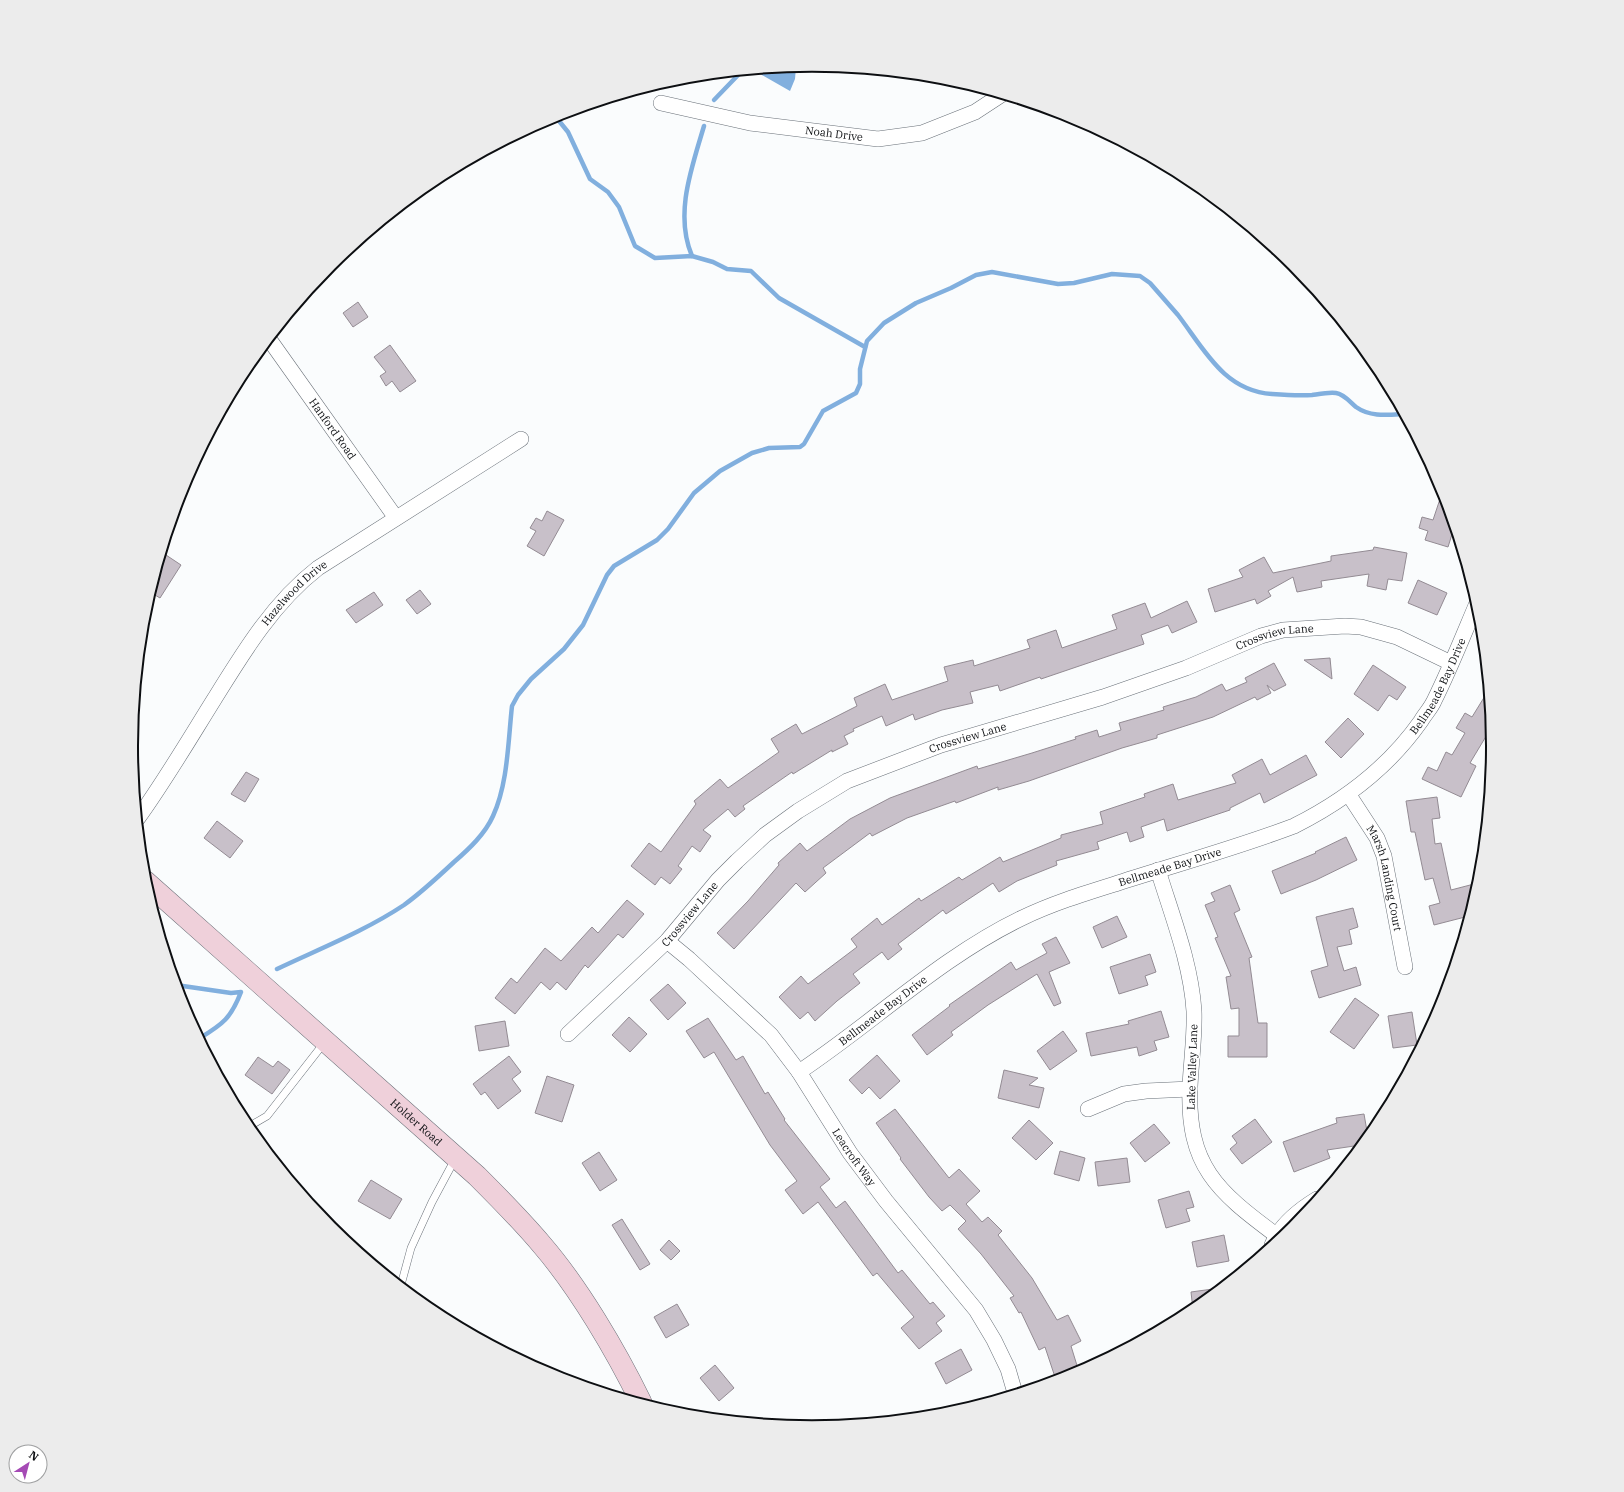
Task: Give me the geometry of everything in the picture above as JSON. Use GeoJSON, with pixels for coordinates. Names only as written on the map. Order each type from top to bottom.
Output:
{"type":"FeatureCollection","features":[{"type":"Feature","properties":{"kind":"street","name":"Noah Drive"},"geometry":{"type":"LineString","coordinates":[[660,103],[750,123],[878,139],[922,133],[975,112],[996,98]]}},
{"type":"Feature","properties":{"kind":"street","name":"Hanford Road"},"geometry":{"type":"LineString","coordinates":[[272,343],[396,518]]}},
{"type":"Feature","properties":{"kind":"street","name":"Hazelwood Drive"},"geometry":{"type":"LineString","coordinates":[[142,813],[165,780],[245,649],[295,587],[318,568],[521,439]]}},
{"type":"Feature","properties":{"kind":"street","name":"Bellmeade Bay Drive"},"geometry":{"type":"LineString","coordinates":[[799,1072],[833,1049],[950,961],[986,937],[1022,918],[1062,900],[1294,826],[1323,812],[1349,795],[1372,776],[1407,741],[1434,702],[1473,613]]}},
{"type":"Feature","properties":{"kind":"street","name":"Crossview Lane"},"geometry":{"type":"LineString","coordinates":[[568,1034],[667,941],[718,880],[765,836],[798,811],[848,781],[941,745],[1103,697],[1186,668],[1261,636],[1283,630],[1345,626],[1361,628],[1397,637],[1450,663]]}},
{"type":"Feature","properties":{"kind":"street","name":"Marsh Landing Court"},"geometry":{"type":"LineString","coordinates":[[1349,795],[1377,838],[1384,856],[1405,967]]}},
{"type":"Feature","properties":{"kind":"street","name":"Lake Valley Lane"},"geometry":{"type":"LineString","coordinates":[[1158,870],[1191,984],[1194,1012],[1190,1089],[1194,1136],[1199,1155],[1209,1175],[1232,1200],[1272,1238]]}},
{"type":"Feature","properties":{"kind":"street","name":"Holder Road"},"geometry":{"type":"LineString","coordinates":[[154,889],[509,1207],[543,1246],[587,1309],[623,1367],[638,1397]]}},
{"type":"Feature","properties":{"kind":"street","name":"Leacroft Way"},"geometry":{"type":"LineString","coordinates":[[667,941],[689,959],[771,1035],[799,1072],[850,1153],[886,1201],[976,1310],[994,1340],[1008,1369],[1014,1389]]}},
{"type":"Feature","properties":{"kind":"street"},"geometry":{"type":"LineString","coordinates":[[1088,1109],[1124,1094],[1146,1091],[1190,1089]]}},
{"type":"Feature","properties":{"kind":"street"},"geometry":{"type":"LineString","coordinates":[[1286,1226],[1305,1206]]}},
{"type":"Feature","properties":{"kind":"lane"},"geometry":{"type":"LineString","coordinates":[[254,1123],[267,1116],[325,1041]]}},
{"type":"Feature","properties":{"kind":"lane"},"geometry":{"type":"LineString","coordinates":[[402,1281],[414,1241],[432,1202],[456,1158]]}},
{"type":"Feature","properties":{"kind":"water"},"geometry":{"type":"Polygon","coordinates":[[[796,72],[795,79],[790,91],[760,74],[796,72]]]}},
{"type":"Feature","properties":{"kind":"building"},"geometry":{"type":"Polygon","coordinates":[[[358,302],[368,317],[353,327],[343,313],[358,302]]]}},
{"type":"Feature","properties":{"kind":"building"},"geometry":{"type":"Polygon","coordinates":[[[390,345],[416,381],[400,392],[392,381],[386,386],[380,376],[386,372],[374,357],[390,345]]]}},
{"type":"Feature","properties":{"kind":"building"},"geometry":{"type":"Polygon","coordinates":[[[1440,500],[1452,535],[1448,547],[1425,540],[1428,531],[1419,528],[1422,517],[1433,520],[1440,500]]]}},
{"type":"Feature","properties":{"kind":"building"},"geometry":{"type":"Polygon","coordinates":[[[547,511],[564,520],[544,556],[527,546],[536,531],[530,528],[536,518],[542,521],[547,511]]]}},
{"type":"Feature","properties":{"kind":"building"},"geometry":{"type":"Polygon","coordinates":[[[1374,547],[1407,553],[1402,581],[1388,579],[1386,590],[1367,586],[1369,574],[1321,581],[1322,587],[1297,592],[1293,577],[1268,591],[1271,596],[1257,604],[1255,599],[1215,612],[1208,589],[1243,577],[1239,570],[1264,557],[1273,573],[1331,561],[1331,556],[1373,550],[1374,547]]]}},
{"type":"Feature","properties":{"kind":"building"},"geometry":{"type":"Polygon","coordinates":[[[166,555],[181,565],[160,598],[156,595],[166,555]]]}},
{"type":"Feature","properties":{"kind":"building"},"geometry":{"type":"Polygon","coordinates":[[[1418,580],[1447,593],[1437,615],[1408,603],[1418,580]]]}},
{"type":"Feature","properties":{"kind":"building"},"geometry":{"type":"Polygon","coordinates":[[[420,590],[431,604],[417,614],[406,600],[420,590]]]}},
{"type":"Feature","properties":{"kind":"building"},"geometry":{"type":"Polygon","coordinates":[[[374,592],[383,605],[356,623],[346,610],[374,592]]]}},
{"type":"Feature","properties":{"kind":"building"},"geometry":{"type":"Polygon","coordinates":[[[1187,601],[1197,622],[1172,633],[1168,625],[1141,635],[1144,644],[1041,679],[1040,677],[1000,691],[998,685],[970,692],[973,703],[942,710],[915,720],[913,714],[886,726],[882,716],[853,729],[854,731],[844,736],[848,744],[832,752],[832,750],[793,774],[792,772],[743,806],[745,809],[735,817],[728,809],[703,830],[711,836],[700,852],[692,846],[678,866],[682,869],[670,884],[661,877],[655,885],[631,866],[649,843],[661,852],[696,804],[694,801],[720,779],[728,788],[779,752],[771,739],[796,724],[802,734],[857,706],[854,698],[885,684],[892,700],[948,681],[944,667],[973,660],[974,666],[1030,648],[1027,640],[1056,630],[1062,648],[1117,629],[1112,615],[1145,603],[1151,618],[1187,601]]]}},
{"type":"Feature","properties":{"kind":"building"},"geometry":{"type":"Polygon","coordinates":[[[1330,658],[1332,679],[1304,660],[1330,658]]]}},
{"type":"Feature","properties":{"kind":"building"},"geometry":{"type":"Polygon","coordinates":[[[1274,663],[1286,685],[1274,691],[1267,685],[1271,693],[1257,700],[1255,697],[1213,717],[1157,735],[1157,738],[1122,748],[1029,781],[998,790],[998,787],[956,803],[955,801],[907,818],[872,836],[870,833],[823,868],[826,873],[805,892],[796,883],[734,949],[717,933],[748,901],[779,865],[778,863],[800,843],[807,851],[850,819],[890,798],[977,766],[978,769],[1032,753],[1076,739],[1075,737],[1097,730],[1099,737],[1121,730],[1119,723],[1164,710],[1163,707],[1196,697],[1222,684],[1226,691],[1247,682],[1245,678],[1274,663]]]}},
{"type":"Feature","properties":{"kind":"building"},"geometry":{"type":"Polygon","coordinates":[[[1373,665],[1406,687],[1397,700],[1389,695],[1378,711],[1354,694],[1373,665]]]}},
{"type":"Feature","properties":{"kind":"building"},"geometry":{"type":"Polygon","coordinates":[[[1484,697],[1486,737],[1470,763],[1476,766],[1461,797],[1422,779],[1428,767],[1437,771],[1446,752],[1452,755],[1465,733],[1456,728],[1465,713],[1472,717],[1484,697]]]}},
{"type":"Feature","properties":{"kind":"building"},"geometry":{"type":"Polygon","coordinates":[[[1348,718],[1364,734],[1341,758],[1325,742],[1348,718]]]}},
{"type":"Feature","properties":{"kind":"building"},"geometry":{"type":"Polygon","coordinates":[[[1306,755],[1317,775],[1264,803],[1260,793],[1230,808],[1230,810],[1167,831],[1164,819],[1141,827],[1144,837],[1130,842],[1127,832],[1097,842],[1099,849],[1056,861],[1057,865],[1017,881],[999,892],[993,883],[946,914],[943,910],[898,944],[902,949],[888,960],[882,952],[853,974],[860,983],[815,1021],[808,1012],[800,1019],[779,997],[801,976],[808,984],[857,947],[851,939],[877,918],[882,925],[919,898],[921,901],[959,877],[962,880],[1000,857],[1003,862],[1061,838],[1061,835],[1103,824],[1100,812],[1145,797],[1144,794],[1173,784],[1178,800],[1236,783],[1232,775],[1262,759],[1270,775],[1306,755]]]}},
{"type":"Feature","properties":{"kind":"building"},"geometry":{"type":"Polygon","coordinates":[[[246,772],[259,779],[245,802],[231,794],[246,772]]]}},
{"type":"Feature","properties":{"kind":"building"},"geometry":{"type":"Polygon","coordinates":[[[1437,797],[1440,818],[1432,819],[1435,844],[1441,843],[1451,890],[1471,885],[1464,917],[1434,925],[1429,906],[1440,903],[1433,878],[1425,880],[1415,832],[1411,832],[1406,801],[1437,797]]]}},
{"type":"Feature","properties":{"kind":"building"},"geometry":{"type":"Polygon","coordinates":[[[217,821],[243,841],[230,858],[204,838],[217,821]]]}},
{"type":"Feature","properties":{"kind":"building"},"geometry":{"type":"Polygon","coordinates":[[[1346,837],[1357,860],[1316,880],[1281,894],[1272,871],[1316,853],[1315,852],[1346,837]]]}},
{"type":"Feature","properties":{"kind":"building"},"geometry":{"type":"Polygon","coordinates":[[[1230,885],[1240,910],[1234,913],[1252,957],[1249,958],[1258,1023],[1267,1023],[1267,1057],[1228,1057],[1228,1036],[1239,1036],[1239,1008],[1231,1009],[1226,977],[1231,976],[1215,938],[1218,937],[1205,905],[1215,901],[1211,893],[1230,885]]]}},
{"type":"Feature","properties":{"kind":"building"},"geometry":{"type":"Polygon","coordinates":[[[627,900],[644,914],[623,938],[618,934],[588,968],[585,965],[566,990],[557,982],[550,990],[541,982],[515,1014],[495,998],[511,978],[517,983],[545,948],[561,961],[592,927],[598,933],[627,900]]]}},
{"type":"Feature","properties":{"kind":"building"},"geometry":{"type":"Polygon","coordinates":[[[1353,908],[1358,927],[1349,930],[1352,944],[1337,947],[1344,971],[1356,967],[1361,985],[1319,998],[1311,971],[1328,966],[1316,917],[1353,908]]]}},
{"type":"Feature","properties":{"kind":"building"},"geometry":{"type":"Polygon","coordinates":[[[1117,916],[1127,937],[1102,948],[1093,927],[1117,916]]]}},
{"type":"Feature","properties":{"kind":"building"},"geometry":{"type":"Polygon","coordinates":[[[1056,937],[1070,963],[1049,972],[1061,1003],[1054,1006],[1037,974],[988,1005],[951,1032],[953,1035],[927,1055],[912,1035],[950,1006],[949,1005],[1011,962],[1016,970],[1047,953],[1042,944],[1056,937]]]}},
{"type":"Feature","properties":{"kind":"building"},"geometry":{"type":"Polygon","coordinates":[[[1150,954],[1156,972],[1145,976],[1148,985],[1119,994],[1110,967],[1150,954]]]}},
{"type":"Feature","properties":{"kind":"building"},"geometry":{"type":"Polygon","coordinates":[[[668,984],[686,1003],[668,1020],[650,1000],[668,984]]]}},
{"type":"Feature","properties":{"kind":"building"},"geometry":{"type":"Polygon","coordinates":[[[1355,998],[1379,1015],[1354,1049],[1330,1032],[1355,998]]]}},
{"type":"Feature","properties":{"kind":"building"},"geometry":{"type":"Polygon","coordinates":[[[1161,1011],[1169,1037],[1154,1041],[1157,1050],[1139,1056],[1137,1047],[1091,1056],[1086,1033],[1129,1024],[1128,1021],[1161,1011]]]}},
{"type":"Feature","properties":{"kind":"building"},"geometry":{"type":"Polygon","coordinates":[[[1412,1012],[1417,1043],[1415,1045],[1393,1048],[1388,1016],[1412,1012]]]}},
{"type":"Feature","properties":{"kind":"building"},"geometry":{"type":"Polygon","coordinates":[[[629,1017],[647,1034],[630,1052],[612,1035],[629,1017]]]}},
{"type":"Feature","properties":{"kind":"building"},"geometry":{"type":"Polygon","coordinates":[[[708,1018],[736,1060],[743,1056],[765,1094],[768,1092],[785,1119],[784,1120],[830,1179],[820,1187],[836,1208],[845,1201],[898,1273],[902,1270],[930,1304],[933,1302],[945,1316],[936,1323],[942,1331],[919,1349],[901,1328],[914,1317],[877,1273],[873,1276],[818,1202],[803,1214],[785,1190],[797,1181],[770,1145],[714,1052],[704,1058],[686,1031],[708,1018]]]}},
{"type":"Feature","properties":{"kind":"building"},"geometry":{"type":"Polygon","coordinates":[[[505,1021],[509,1046],[479,1051],[475,1026],[505,1021]]]}},
{"type":"Feature","properties":{"kind":"building"},"geometry":{"type":"Polygon","coordinates":[[[1063,1031],[1077,1051],[1050,1070],[1037,1051],[1063,1031]]]}},
{"type":"Feature","properties":{"kind":"building"},"geometry":{"type":"Polygon","coordinates":[[[877,1055],[900,1081],[880,1099],[869,1087],[862,1094],[849,1080],[877,1055]]]}},
{"type":"Feature","properties":{"kind":"building"},"geometry":{"type":"Polygon","coordinates":[[[509,1056],[521,1072],[512,1079],[521,1091],[498,1109],[485,1092],[481,1095],[473,1084],[509,1056]]]}},
{"type":"Feature","properties":{"kind":"building"},"geometry":{"type":"Polygon","coordinates":[[[258,1057],[273,1067],[278,1061],[290,1070],[272,1094],[245,1075],[258,1057]]]}},
{"type":"Feature","properties":{"kind":"building"},"geometry":{"type":"Polygon","coordinates":[[[1004,1070],[1038,1078],[1029,1085],[1044,1088],[1039,1108],[998,1098],[1004,1070]]]}},
{"type":"Feature","properties":{"kind":"building"},"geometry":{"type":"Polygon","coordinates":[[[547,1076],[574,1085],[562,1122],[535,1113],[547,1076]]]}},
{"type":"Feature","properties":{"kind":"building"},"geometry":{"type":"Polygon","coordinates":[[[895,1109],[949,1178],[959,1169],[980,1191],[966,1204],[982,1222],[988,1217],[1002,1231],[998,1235],[1032,1278],[1057,1320],[1068,1315],[1081,1341],[1071,1346],[1077,1366],[1054,1375],[1045,1347],[1039,1350],[1021,1312],[1019,1313],[1010,1298],[1014,1296],[981,1254],[958,1229],[966,1221],[950,1205],[942,1211],[929,1197],[900,1159],[901,1158],[876,1123],[895,1109]]]}},
{"type":"Feature","properties":{"kind":"building"},"geometry":{"type":"Polygon","coordinates":[[[1364,1114],[1366,1128],[1354,1146],[1327,1150],[1330,1158],[1294,1172],[1283,1142],[1337,1123],[1336,1118],[1364,1114]]]}},
{"type":"Feature","properties":{"kind":"building"},"geometry":{"type":"Polygon","coordinates":[[[1255,1119],[1272,1142],[1242,1164],[1230,1149],[1237,1143],[1232,1136],[1255,1119]]]}},
{"type":"Feature","properties":{"kind":"building"},"geometry":{"type":"Polygon","coordinates":[[[1029,1120],[1053,1143],[1036,1160],[1012,1138],[1029,1120]]]}},
{"type":"Feature","properties":{"kind":"building"},"geometry":{"type":"Polygon","coordinates":[[[1154,1124],[1170,1143],[1145,1162],[1130,1143],[1154,1124]]]}},
{"type":"Feature","properties":{"kind":"building"},"geometry":{"type":"Polygon","coordinates":[[[1060,1151],[1085,1158],[1079,1181],[1054,1174],[1060,1151]]]}},
{"type":"Feature","properties":{"kind":"building"},"geometry":{"type":"Polygon","coordinates":[[[599,1152],[617,1180],[600,1191],[582,1163],[599,1152]]]}},
{"type":"Feature","properties":{"kind":"building"},"geometry":{"type":"Polygon","coordinates":[[[1127,1158],[1130,1182],[1098,1186],[1095,1162],[1127,1158]]]}},
{"type":"Feature","properties":{"kind":"building"},"geometry":{"type":"Polygon","coordinates":[[[371,1180],[402,1199],[390,1219],[358,1201],[371,1180]]]}},
{"type":"Feature","properties":{"kind":"building"},"geometry":{"type":"Polygon","coordinates":[[[1189,1191],[1194,1207],[1186,1209],[1190,1221],[1166,1228],[1158,1200],[1189,1191]]]}},
{"type":"Feature","properties":{"kind":"building"},"geometry":{"type":"Polygon","coordinates":[[[622,1219],[650,1264],[640,1270],[612,1225],[622,1219]]]}},
{"type":"Feature","properties":{"kind":"building"},"geometry":{"type":"Polygon","coordinates":[[[1224,1235],[1229,1261],[1197,1267],[1192,1242],[1224,1235]]]}},
{"type":"Feature","properties":{"kind":"building"},"geometry":{"type":"Polygon","coordinates":[[[669,1240],[680,1251],[671,1260],[660,1250],[669,1240]]]}},
{"type":"Feature","properties":{"kind":"building"},"geometry":{"type":"Polygon","coordinates":[[[1210,1289],[1192,1302],[1191,1292],[1210,1289]]]}},
{"type":"Feature","properties":{"kind":"building"},"geometry":{"type":"Polygon","coordinates":[[[677,1304],[689,1325],[666,1338],[654,1317],[677,1304]]]}},
{"type":"Feature","properties":{"kind":"building"},"geometry":{"type":"Polygon","coordinates":[[[961,1349],[972,1370],[946,1384],[935,1363],[961,1349]]]}},
{"type":"Feature","properties":{"kind":"building"},"geometry":{"type":"Polygon","coordinates":[[[715,1365],[734,1388],[719,1401],[700,1378],[715,1365]]]}},
{"type":"Feature","properties":{"kind":"waterway"},"geometry":{"type":"LineString","coordinates":[[714,100],[737,77]]}},
{"type":"Feature","properties":{"kind":"waterway"},"geometry":{"type":"LineString","coordinates":[[559,121],[568,132],[590,179],[608,192],[619,207],[635,246],[655,258],[692,256],[713,262],[727,269],[751,271],[779,298],[865,347]]}},
{"type":"Feature","properties":{"kind":"waterway"},"geometry":{"type":"LineString","coordinates":[[692,256],[687,240],[685,207],[690,174],[704,126]]}},
{"type":"Feature","properties":{"kind":"waterway"},"geometry":{"type":"LineString","coordinates":[[277,969],[374,923],[404,905],[430,884],[471,846],[490,823],[502,790],[507,762],[512,706],[518,695],[531,679],[564,649],[583,625],[607,575],[614,566],[657,540],[668,529],[694,493],[720,471],[752,453],[769,448],[800,447],[804,444],[823,411],[856,393],[860,384],[860,369],[867,341],[884,323],[916,303],[951,288],[976,275],[992,272],[1058,284],[1074,283],[1112,274],[1140,276],[1150,283],[1178,315],[1217,366],[1228,377],[1241,385],[1255,391],[1272,394],[1312,395],[1336,393],[1347,398],[1361,410],[1379,415],[1399,414]]}},
{"type":"Feature","properties":{"kind":"waterway"},"geometry":{"type":"LineString","coordinates":[[182,986],[231,993],[241,992],[234,1008],[225,1020],[215,1029],[204,1036]]}}]}
